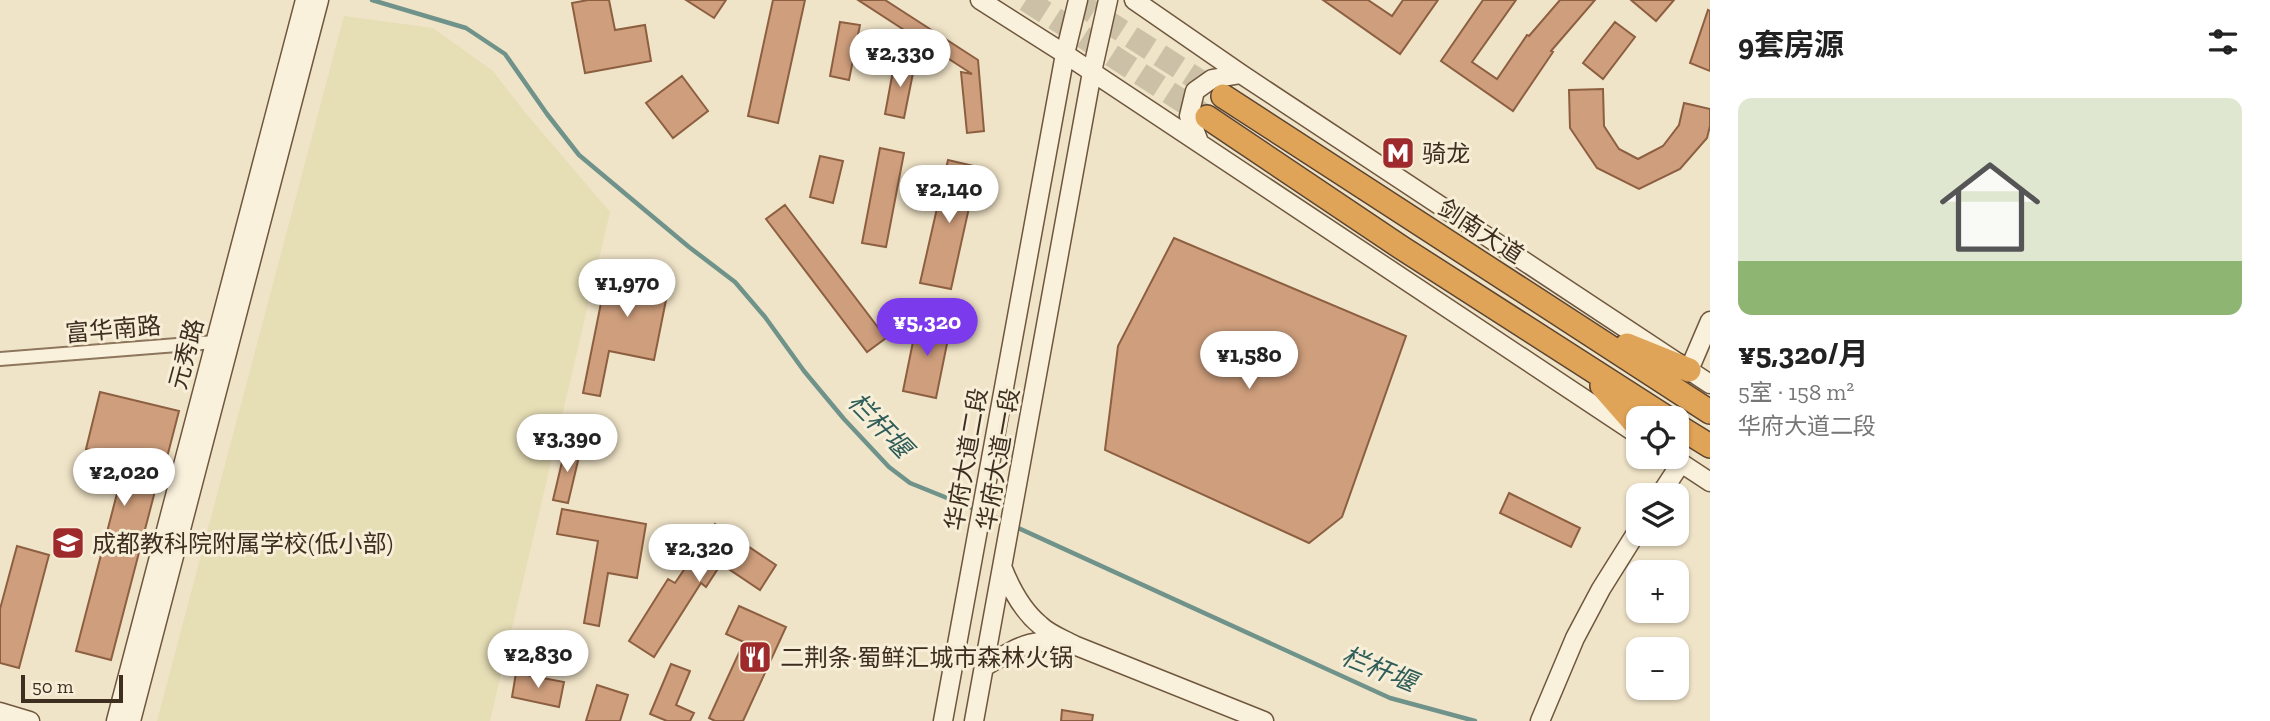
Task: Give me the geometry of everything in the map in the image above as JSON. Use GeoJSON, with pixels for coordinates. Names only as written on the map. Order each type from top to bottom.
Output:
{"type":"FeatureCollection","features":[{"type":"Feature","properties":{"kind":"highway","name":"剑南大道"},"geometry":{"type":"LineString","coordinates":[[1223,96],[1710,412]]}},
{"type":"Feature","properties":{"kind":"highway"},"geometry":{"type":"LineString","coordinates":[[1207,117],[1402,248],[1648,406]]}},
{"type":"Feature","properties":{"kind":"highway"},"geometry":{"type":"LineString","coordinates":[[1583,328],[1689,370]]}},
{"type":"Feature","properties":{"kind":"highway"},"geometry":{"type":"LineString","coordinates":[[1584,365],[1626,413]]}},
{"type":"Feature","properties":{"kind":"highway"},"geometry":{"type":"LineString","coordinates":[[1689,433],[1710,446]]}},
{"type":"Feature","properties":{"kind":"main road"},"geometry":{"type":"LineString","coordinates":[[980,0],[1626,426]]}},
{"type":"Feature","properties":{"kind":"main road","name":"华府大道二段"},"geometry":{"type":"LineString","coordinates":[[943,721],[1065,54],[1078,0]]}},
{"type":"Feature","properties":{"kind":"main road","name":"华府大道一段"},"geometry":{"type":"LineString","coordinates":[[974,721],[1092,72],[1108,0]]}},
{"type":"Feature","properties":{"kind":"main road"},"geometry":{"type":"LineString","coordinates":[[1134,0],[1241,74],[1710,384]]}},
{"type":"Feature","properties":{"kind":"main road","name":"元秀路"},"geometry":{"type":"LineString","coordinates":[[131,721],[222,344],[311,2]]}},
{"type":"Feature","properties":{"kind":"main road"},"geometry":{"type":"LineString","coordinates":[[1199,143],[1189,116],[1195,91],[1212,79],[1241,74]]}},
{"type":"Feature","properties":{"kind":"main road"},"geometry":{"type":"LineString","coordinates":[[1689,370],[1710,321]]}},
{"type":"Feature","properties":{"kind":"main road","name":"元秀路"},"geometry":{"type":"LineString","coordinates":[[116,721],[222,344]]}},
{"type":"Feature","properties":{"kind":"main road"},"geometry":{"type":"LineString","coordinates":[[1689,468],[1710,482]]}},
{"type":"Feature","properties":{"kind":"main road"},"geometry":{"type":"LineString","coordinates":[[1540,721],[1575,638],[1628,546]]}},
{"type":"Feature","properties":{"kind":"main road"},"geometry":{"type":"LineString","coordinates":[[1003,569],[1008,583],[1025,609],[1041,627],[1074,645],[1264,721]]}},
{"type":"Feature","properties":{"kind":"main road"},"geometry":{"type":"LineString","coordinates":[[984,667],[1019,646],[1035,641],[1074,645]]}},
{"type":"Feature","properties":{"kind":"main road"},"geometry":{"type":"LineString","coordinates":[[0,712],[30,721]]}},
{"type":"Feature","properties":{"kind":"street","name":"富华南路"},"geometry":{"type":"LineString","coordinates":[[0,359],[222,344]]}},
{"type":"Feature","properties":{"kind":"shaded area"},"geometry":{"type":"Polygon","coordinates":[[[344,16],[433,28],[493,71],[610,212],[490,721],[157,721],[344,16]]]}},
{"type":"Feature","properties":{"kind":"building"},"geometry":{"type":"Polygon","coordinates":[[[609,0],[615,30],[645,25],[651,61],[585,73],[572,3],[609,0]]]}},
{"type":"Feature","properties":{"kind":"building"},"geometry":{"type":"Polygon","coordinates":[[[686,0],[726,0],[714,18],[686,0]]]}},
{"type":"Feature","properties":{"kind":"building"},"geometry":{"type":"Polygon","coordinates":[[[773,0],[805,0],[778,123],[748,116],[773,0]]]}},
{"type":"Feature","properties":{"kind":"building"},"geometry":{"type":"Polygon","coordinates":[[[858,0],[885,0],[978,60],[984,131],[967,133],[961,72],[972,74],[858,0]]]}},
{"type":"Feature","properties":{"kind":"building"},"geometry":{"type":"Polygon","coordinates":[[[1323,0],[1368,0],[1392,16],[1403,0],[1438,0],[1400,54],[1323,0]]]}},
{"type":"Feature","properties":{"kind":"building"},"geometry":{"type":"Polygon","coordinates":[[[1483,0],[1516,0],[1472,62],[1497,79],[1527,35],[1529,36],[1560,0],[1595,0],[1551,51],[1553,52],[1513,111],[1441,61],[1483,0]]]}},
{"type":"Feature","properties":{"kind":"building"},"geometry":{"type":"Polygon","coordinates":[[[1631,0],[1674,0],[1656,21],[1631,0]]]}},
{"type":"Feature","properties":{"kind":"building"},"geometry":{"type":"Polygon","coordinates":[[[1708,10],[1710,11],[1710,71],[1690,63],[1708,10]]]}},
{"type":"Feature","properties":{"kind":"building"},"geometry":{"type":"Polygon","coordinates":[[[840,22],[860,25],[849,80],[830,76],[840,22]]]}},
{"type":"Feature","properties":{"kind":"building"},"geometry":{"type":"Polygon","coordinates":[[[1615,22],[1635,37],[1603,79],[1583,63],[1615,22]]]}},
{"type":"Feature","properties":{"kind":"building"},"geometry":{"type":"Polygon","coordinates":[[[895,60],[915,63],[904,118],[885,114],[895,60]]]}},
{"type":"Feature","properties":{"kind":"building"},"geometry":{"type":"Polygon","coordinates":[[[682,76],[708,111],[673,138],[646,103],[682,76]]]}},
{"type":"Feature","properties":{"kind":"building"},"geometry":{"type":"Polygon","coordinates":[[[1603,89],[1604,126],[1619,149],[1638,159],[1663,146],[1679,125],[1684,103],[1710,109],[1707,138],[1680,169],[1639,189],[1597,168],[1570,128],[1569,90],[1603,89]]]}},
{"type":"Feature","properties":{"kind":"building"},"geometry":{"type":"Polygon","coordinates":[[[880,148],[904,153],[886,247],[862,243],[880,148]]]}},
{"type":"Feature","properties":{"kind":"building"},"geometry":{"type":"Polygon","coordinates":[[[820,156],[843,161],[833,203],[810,197],[820,156]]]}},
{"type":"Feature","properties":{"kind":"building"},"geometry":{"type":"Polygon","coordinates":[[[948,160],[978,167],[951,289],[920,283],[948,160]]]}},
{"type":"Feature","properties":{"kind":"building"},"geometry":{"type":"Polygon","coordinates":[[[785,205],[886,338],[867,352],[766,219],[785,205]]]}},
{"type":"Feature","properties":{"kind":"building"},"geometry":{"type":"Polygon","coordinates":[[[1174,238],[1406,336],[1342,517],[1309,543],[1105,450],[1118,346],[1174,238]]]}},
{"type":"Feature","properties":{"kind":"building"},"geometry":{"type":"Polygon","coordinates":[[[609,263],[671,275],[654,360],[609,351],[600,396],[583,393],[609,263]]]}},
{"type":"Feature","properties":{"kind":"building"},"geometry":{"type":"Polygon","coordinates":[[[918,317],[951,324],[936,398],[903,391],[918,317]]]}},
{"type":"Feature","properties":{"kind":"building"},"geometry":{"type":"Polygon","coordinates":[[[100,392],[179,411],[164,469],[161,468],[111,660],[76,651],[126,459],[86,449],[100,392]]]}},
{"type":"Feature","properties":{"kind":"building"},"geometry":{"type":"Polygon","coordinates":[[[566,445],[581,448],[568,503],[553,500],[566,445]]]}},
{"type":"Feature","properties":{"kind":"building"},"geometry":{"type":"Polygon","coordinates":[[[1509,493],[1580,528],[1571,547],[1500,513],[1509,493]]]}},
{"type":"Feature","properties":{"kind":"building"},"geometry":{"type":"Polygon","coordinates":[[[562,509],[646,524],[637,578],[608,573],[599,626],[584,623],[598,541],[557,534],[562,509]]]}},
{"type":"Feature","properties":{"kind":"building"},"geometry":{"type":"Polygon","coordinates":[[[715,524],[776,565],[760,590],[721,564],[706,587],[701,583],[654,657],[629,641],[668,579],[675,583],[715,524]]]}},
{"type":"Feature","properties":{"kind":"building"},"geometry":{"type":"Polygon","coordinates":[[[17,546],[49,555],[19,668],[0,663],[0,609],[17,546]]]}},
{"type":"Feature","properties":{"kind":"building"},"geometry":{"type":"Polygon","coordinates":[[[739,606],[786,627],[743,721],[715,721],[709,718],[744,642],[726,634],[739,606]]]}},
{"type":"Feature","properties":{"kind":"building"},"geometry":{"type":"Polygon","coordinates":[[[671,664],[690,671],[676,705],[694,713],[690,721],[667,721],[650,714],[671,664]]]}},
{"type":"Feature","properties":{"kind":"building"},"geometry":{"type":"Polygon","coordinates":[[[516,673],[564,682],[559,707],[512,697],[516,673]]]}},
{"type":"Feature","properties":{"kind":"building"},"geometry":{"type":"Polygon","coordinates":[[[597,685],[628,695],[620,721],[586,721],[597,685]]]}},
{"type":"Feature","properties":{"kind":"building"},"geometry":{"type":"Polygon","coordinates":[[[1062,710],[1093,715],[1092,721],[1061,721],[1062,710]]]}},
{"type":"Feature","properties":{"kind":"waterway","name":"栏杆堰"},"geometry":{"type":"LineString","coordinates":[[372,0],[466,28],[505,54],[579,155],[735,282],[765,317],[804,371],[889,467],[910,483],[977,510]]}},
{"type":"Feature","properties":{"kind":"waterway","name":"栏杆堰"},"geometry":{"type":"LineString","coordinates":[[985,513],[1006,522]]}},
{"type":"Feature","properties":{"kind":"waterway","name":"栏杆堰"},"geometry":{"type":"LineString","coordinates":[[1014,526],[1390,698],[1475,721]]}},
{"type":"Feature","properties":{"kind":"tunnel"},"geometry":{"type":"LineString","coordinates":[[1026,0],[1207,117]]}},
{"type":"Feature","properties":{"kind":"tunnel"},"geometry":{"type":"LineString","coordinates":[[1074,0],[1223,96]]}},
{"type":"Feature","properties":{"kind":"place","name":"骑龙"},"geometry":{"type":"Point","coordinates":[1398,153]}},
{"type":"Feature","properties":{"kind":"place","name":"成都教科院附属学校(低小部)"},"geometry":{"type":"Point","coordinates":[68,543]}},
{"type":"Feature","properties":{"kind":"place","name":"二荆条·蜀鲜汇城市森林火锅"},"geometry":{"type":"Point","coordinates":[755,657]}}]}
